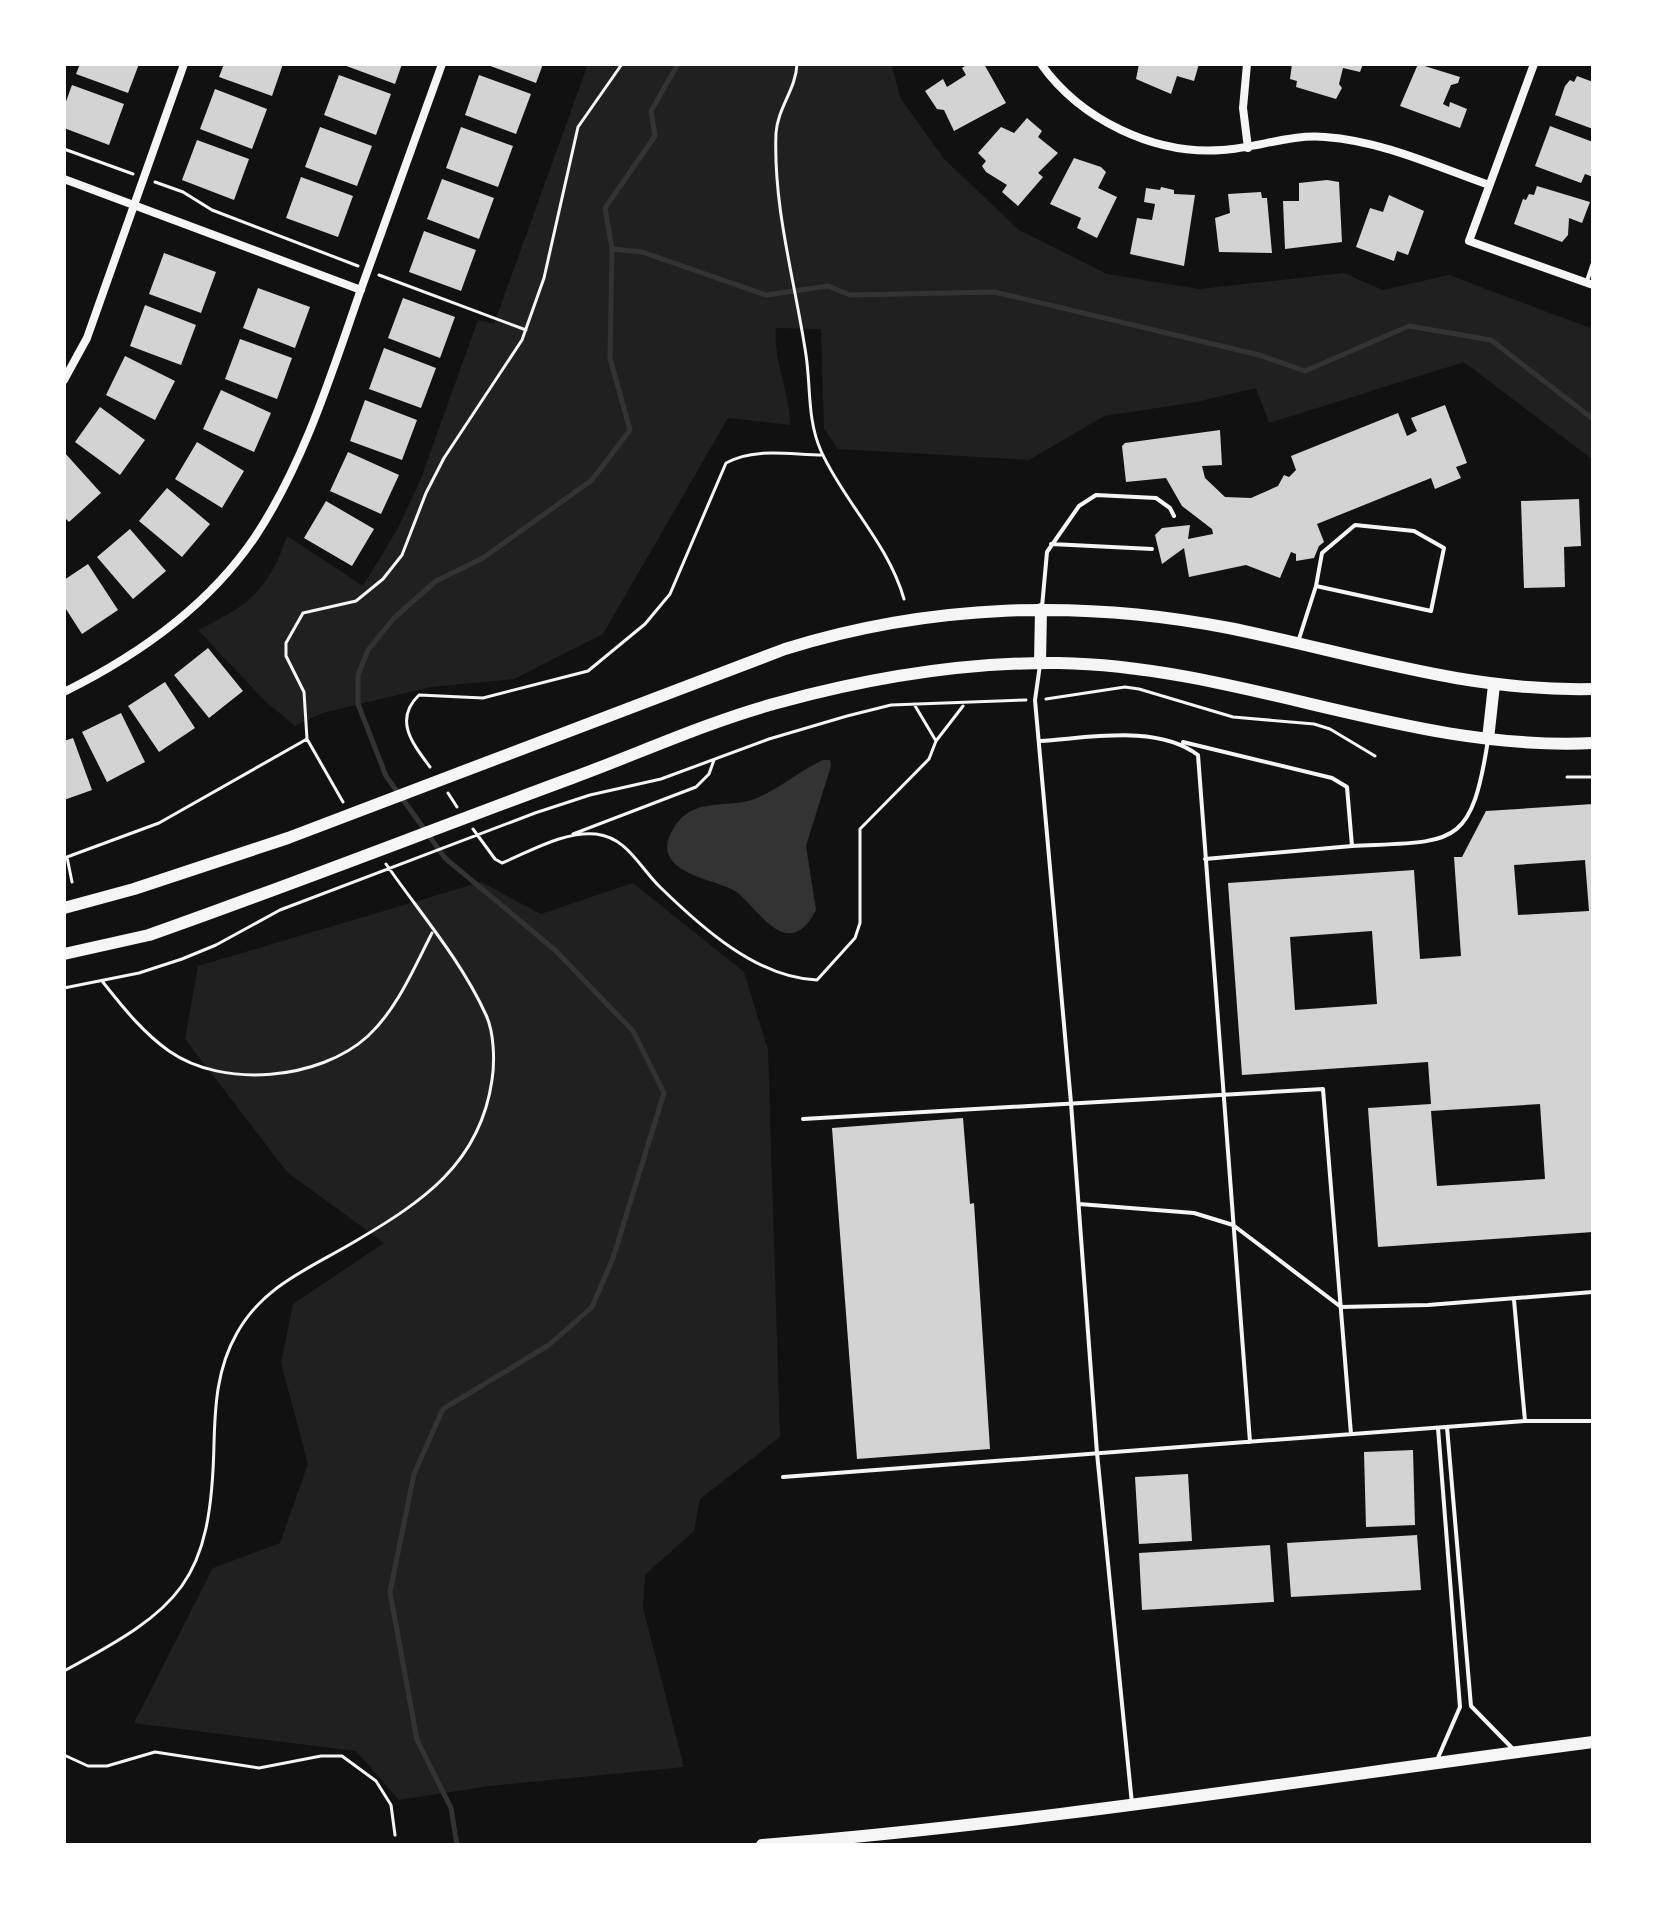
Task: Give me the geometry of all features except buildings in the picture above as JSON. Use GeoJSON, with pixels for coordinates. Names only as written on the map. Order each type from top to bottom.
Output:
{"type":"FeatureCollection","features":[{"type":"Feature","properties":{"kind":"main road"},"geometry":{"type":"LineString","coordinates":[[1040,663],[1041,609]]}},
{"type":"Feature","properties":{"kind":"main road"},"geometry":{"type":"LineString","coordinates":[[64,908],[134,889],[288,838],[753,660],[834,634],[943,615],[1041,609],[1171,618],[1297,644],[1407,672],[1494,685],[1593,689]]}},
{"type":"Feature","properties":{"kind":"main road"},"geometry":{"type":"LineString","coordinates":[[64,954],[149,935],[775,704],[927,672],[1040,663],[1112,666],[1198,677],[1388,723],[1488,739],[1593,743]]}},
{"type":"Feature","properties":{"kind":"main road"},"geometry":{"type":"LineString","coordinates":[[1488,739],[1494,685]]}},
{"type":"Feature","properties":{"kind":"main road"},"geometry":{"type":"LineString","coordinates":[[762,1845],[916,1833],[1132,1807],[1593,1742]]}},
{"type":"Feature","properties":{"kind":"street"},"geometry":{"type":"LineString","coordinates":[[64,380],[87,338],[184,64]]}},
{"type":"Feature","properties":{"kind":"street"},"geometry":{"type":"LineString","coordinates":[[64,692],[136,652],[174,623],[221,578],[254,537],[305,441],[442,64]]}},
{"type":"Feature","properties":{"kind":"street"},"geometry":{"type":"LineString","coordinates":[[1041,64],[1065,91],[1118,129],[1181,149],[1248,148],[1298,138],[1359,141],[1489,185]]}},
{"type":"Feature","properties":{"kind":"street"},"geometry":{"type":"LineString","coordinates":[[1247,64],[1243,94],[1248,148]]}},
{"type":"Feature","properties":{"kind":"street"},"geometry":{"type":"LineString","coordinates":[[1534,64],[1469,241],[1589,284]]}},
{"type":"Feature","properties":{"kind":"street"},"geometry":{"type":"LineString","coordinates":[[64,179],[361,290]]}},
{"type":"Feature","properties":{"kind":"lane"},"geometry":{"type":"LineString","coordinates":[[1589,284],[1593,263]]}},
{"type":"Feature","properties":{"kind":"lane"},"geometry":{"type":"LineString","coordinates":[[1041,609],[1044,561],[1051,544],[1079,506],[1096,495],[1156,498],[1170,508],[1174,516]]}},
{"type":"Feature","properties":{"kind":"lane"},"geometry":{"type":"LineString","coordinates":[[1297,644],[1316,586],[1322,553],[1355,525],[1414,531],[1444,548],[1431,611],[1316,586]]}},
{"type":"Feature","properties":{"kind":"lane"},"geometry":{"type":"LineString","coordinates":[[1051,544],[1152,549]]}},
{"type":"Feature","properties":{"kind":"lane"},"geometry":{"type":"LineString","coordinates":[[1040,663],[1035,700],[1071,1103],[1097,1453],[1132,1807]]}},
{"type":"Feature","properties":{"kind":"lane"},"geometry":{"type":"LineString","coordinates":[[1040,741],[1117,736],[1181,742],[1332,778],[1347,787],[1352,846]]}},
{"type":"Feature","properties":{"kind":"lane"},"geometry":{"type":"LineString","coordinates":[[1205,859],[1433,842],[1463,826],[1480,792],[1488,739]]}},
{"type":"Feature","properties":{"kind":"lane"},"geometry":{"type":"LineString","coordinates":[[1181,742],[1198,755],[1250,1442]]}},
{"type":"Feature","properties":{"kind":"lane"},"geometry":{"type":"LineString","coordinates":[[803,1119],[1323,1089],[1351,1434]]}},
{"type":"Feature","properties":{"kind":"lane"},"geometry":{"type":"LineString","coordinates":[[1079,1204],[1194,1213],[1233,1225],[1341,1307],[1593,1292]]}},
{"type":"Feature","properties":{"kind":"lane"},"geometry":{"type":"LineString","coordinates":[[1514,1299],[1525,1421]]}},
{"type":"Feature","properties":{"kind":"lane"},"geometry":{"type":"LineString","coordinates":[[783,1477],[1525,1421],[1593,1421]]}},
{"type":"Feature","properties":{"kind":"lane"},"geometry":{"type":"LineString","coordinates":[[1447,1427],[1471,1706],[1516,1752]]}},
{"type":"Feature","properties":{"kind":"lane"},"geometry":{"type":"LineString","coordinates":[[1436,1762],[1460,1707],[1438,1428]]}},
{"type":"Feature","properties":{"kind":"path"},"geometry":{"type":"LineString","coordinates":[[343,802],[307,739],[304,692],[286,656],[286,643],[303,613],[356,601],[383,579],[402,555],[426,493],[444,458],[526,330],[544,278],[561,188],[578,127],[622,64]]}},
{"type":"Feature","properties":{"kind":"path"},"geometry":{"type":"LineString","coordinates":[[797,64],[796,81],[782,106],[776,133],[777,174],[788,260],[802,330],[809,409],[823,455],[882,548],[904,599]]}},
{"type":"Feature","properties":{"kind":"path"},"geometry":{"type":"LineString","coordinates":[[64,149],[183,192],[212,210],[526,330]]}},
{"type":"Feature","properties":{"kind":"path"},"geometry":{"type":"LineString","coordinates":[[435,775],[409,739],[405,725],[411,703],[419,695],[483,698],[588,671],[645,624],[670,594],[726,463],[742,454],[823,455]]}},
{"type":"Feature","properties":{"kind":"path"},"geometry":{"type":"LineString","coordinates":[[64,988],[182,959],[311,898],[535,813],[590,795],[639,786],[847,716],[914,704],[1035,700],[1125,687],[1233,717],[1314,724],[1330,729],[1375,756]]}},
{"type":"Feature","properties":{"kind":"path"},"geometry":{"type":"LineString","coordinates":[[914,704],[936,741]]}},
{"type":"Feature","properties":{"kind":"path"},"geometry":{"type":"LineString","coordinates":[[566,836],[585,834],[616,840],[659,886],[733,948],[769,969],[799,979],[817,980],[855,938],[860,923],[860,829],[929,759],[936,741],[964,704]]}},
{"type":"Feature","properties":{"kind":"path"},"geometry":{"type":"LineString","coordinates":[[72,882],[67,857],[159,823],[307,739]]}},
{"type":"Feature","properties":{"kind":"path"},"geometry":{"type":"LineString","coordinates":[[469,823],[495,859],[502,863],[696,787],[709,774],[714,760]]}},
{"type":"Feature","properties":{"kind":"path"},"geometry":{"type":"LineString","coordinates":[[1567,777],[1593,777]]}},
{"type":"Feature","properties":{"kind":"path"},"geometry":{"type":"LineString","coordinates":[[443,787],[460,811]]}},
{"type":"Feature","properties":{"kind":"path"},"geometry":{"type":"LineString","coordinates":[[64,1671],[126,1637],[163,1611],[192,1569],[203,1548],[211,1514],[220,1369],[238,1332],[253,1311],[290,1276],[411,1206],[449,1174],[473,1143],[488,1112],[494,1067],[487,1018],[463,972],[379,854]]}},
{"type":"Feature","properties":{"kind":"path"},"geometry":{"type":"LineString","coordinates":[[102,981],[141,1029],[171,1053],[207,1068],[253,1075],[293,1073],[325,1063],[367,1036],[398,999],[433,931]]}},
{"type":"Feature","properties":{"kind":"path"},"geometry":{"type":"LineString","coordinates":[[64,1755],[88,1766],[107,1766],[155,1752],[259,1768],[321,1756],[342,1756],[376,1781],[391,1805],[395,1835]]}},
{"type":"Feature","properties":{"kind":"shaded area"},"geometry":{"type":"Polygon","coordinates":[[[588,64],[891,64],[901,99],[945,160],[1019,230],[1107,274],[1199,289],[1344,273],[1383,290],[1449,275],[1593,329],[1593,460],[1464,362],[1269,423],[1256,388],[1196,402],[1104,416],[1029,460],[838,449],[824,429],[821,329],[776,328],[777,352],[790,425],[728,418],[603,634],[514,679],[431,687],[322,713],[295,726],[265,701],[198,630],[230,613],[254,594],[273,570],[287,536],[363,586],[398,528],[420,481],[478,320],[494,324],[588,64]]]}},
{"type":"Feature","properties":{"kind":"shaded area"},"geometry":{"type":"Polygon","coordinates":[[[823,760],[830,760],[831,766],[806,846],[816,910],[806,925],[796,932],[786,933],[776,929],[738,893],[688,872],[676,865],[669,855],[668,842],[675,826],[690,812],[758,798],[823,760]]]}},
{"type":"Feature","properties":{"kind":"shaded area"},"geometry":{"type":"Polygon","coordinates":[[[481,882],[541,914],[633,883],[744,972],[768,1050],[780,1437],[700,1499],[694,1531],[645,1575],[643,1608],[684,1767],[489,1786],[399,1800],[356,1751],[134,1723],[213,1568],[280,1543],[308,1464],[281,1363],[293,1304],[384,1243],[287,1172],[185,1039],[198,966],[481,882]]]}},
{"type":"Feature","properties":{"kind":"waterway"},"geometry":{"type":"LineString","coordinates":[[457,1845],[451,1808],[417,1740],[390,1592],[414,1474],[443,1409],[549,1345],[592,1307],[613,1258],[664,1093],[633,1031],[555,950],[445,858],[386,776],[358,704],[358,675],[368,650],[394,618],[436,581],[483,558],[592,480],[630,430],[610,358],[612,249],[605,208],[655,136],[651,111],[678,64]]}},
{"type":"Feature","properties":{"kind":"waterway"},"geometry":{"type":"LineString","coordinates":[[612,249],[642,252],[766,295],[828,286],[850,295],[995,292],[1259,355],[1305,371],[1409,326],[1491,340],[1593,419]]}}]}
